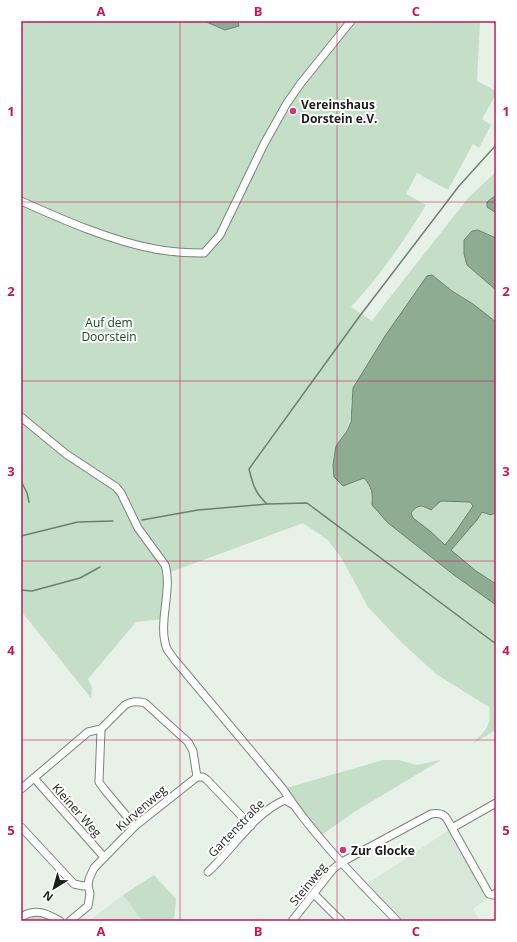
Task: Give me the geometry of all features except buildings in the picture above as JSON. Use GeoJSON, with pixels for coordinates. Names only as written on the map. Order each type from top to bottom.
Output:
{"type":"FeatureCollection","features":[{"type":"Feature","properties":{"kind":"street"},"geometry":{"type":"LineString","coordinates":[[21,201],[77,225],[121,240],[154,249],[182,253],[204,253],[220,235],[264,144],[287,103],[301,83],[351,21]]}},
{"type":"Feature","properties":{"kind":"street"},"geometry":{"type":"LineString","coordinates":[[21,417],[66,454],[116,487],[121,493],[136,523],[165,565],[168,573],[164,619],[167,649],[283,789],[292,804],[319,837],[396,921]]}},
{"type":"Feature","properties":{"kind":"street"},"geometry":{"type":"LineString","coordinates":[[21,790],[88,732],[101,729],[125,705],[137,701],[145,703],[188,742],[193,751],[197,777],[207,780],[251,826]]}},
{"type":"Feature","properties":{"kind":"street"},"geometry":{"type":"LineString","coordinates":[[101,729],[99,782],[135,826]]}},
{"type":"Feature","properties":{"kind":"street","name":"Kurvenweg"},"geometry":{"type":"LineString","coordinates":[[70,921],[88,906],[90,894],[88,885],[94,868],[135,826],[197,777]]}},
{"type":"Feature","properties":{"kind":"street","name":"Kleiner Weg"},"geometry":{"type":"LineString","coordinates":[[34,778],[104,857]]}},
{"type":"Feature","properties":{"kind":"street","name":"Gartenstraße"},"geometry":{"type":"LineString","coordinates":[[208,872],[274,804],[285,800],[292,804]]}},
{"type":"Feature","properties":{"kind":"street"},"geometry":{"type":"LineString","coordinates":[[496,804],[452,828],[490,894],[492,895],[496,892]]}},
{"type":"Feature","properties":{"kind":"street","name":"Steinweg"},"geometry":{"type":"LineString","coordinates":[[292,921],[333,869],[342,862],[431,814],[440,813],[445,816],[452,828]]}},
{"type":"Feature","properties":{"kind":"street"},"geometry":{"type":"LineString","coordinates":[[21,827],[74,884],[83,886],[88,885]]}},
{"type":"Feature","properties":{"kind":"street"},"geometry":{"type":"LineString","coordinates":[[314,894],[341,921]]}},
{"type":"Feature","properties":{"kind":"street"},"geometry":{"type":"LineString","coordinates":[[21,917],[26,914],[38,912],[50,915],[60,921]]}},
{"type":"Feature","properties":{"kind":"shaded area"},"geometry":{"type":"Polygon","coordinates":[[[204,21],[238,21],[239,26],[225,30],[204,21]]]}},
{"type":"Feature","properties":{"kind":"shaded area"},"geometry":{"type":"Polygon","coordinates":[[[496,195],[496,213],[487,207],[487,202],[496,195]]]}},
{"type":"Feature","properties":{"kind":"shaded area"},"geometry":{"type":"Polygon","coordinates":[[[478,230],[496,238],[496,290],[467,265],[464,254],[464,240],[472,231],[478,230]]]}},
{"type":"Feature","properties":{"kind":"shaded area"},"geometry":{"type":"Polygon","coordinates":[[[432,275],[496,322],[496,512],[491,515],[482,512],[451,550],[476,571],[496,584],[496,605],[454,575],[388,523],[372,505],[371,490],[369,484],[364,478],[343,486],[334,477],[333,465],[336,446],[347,431],[351,422],[353,388],[385,336],[427,276],[432,275]],[[441,501],[431,510],[420,506],[411,513],[413,518],[445,545],[473,506],[470,502],[441,501]]]}},
{"type":"Feature","properties":{"kind":"shaded area"},"geometry":{"type":"Polygon","coordinates":[[[452,828],[490,897],[473,909],[480,921],[397,921],[364,886],[452,828]]]}},
{"type":"Feature","properties":{"kind":"shaded area"},"geometry":{"type":"Polygon","coordinates":[[[123,895],[142,921],[89,921],[123,895]]]}},
{"type":"Feature","properties":{"kind":"green space","name":"Auf dem Doorstein"},"geometry":{"type":"Polygon","coordinates":[[[21,21],[203,21],[225,30],[238,26],[238,21],[480,21],[477,81],[496,91],[496,94],[482,119],[491,125],[479,148],[473,144],[448,190],[417,173],[406,194],[426,205],[391,258],[351,307],[372,321],[469,197],[496,172],[496,195],[487,202],[493,212],[496,213],[496,238],[489,233],[464,240],[464,253],[467,265],[496,290],[496,322],[432,275],[351,401],[347,430],[336,446],[343,486],[363,478],[369,483],[388,523],[454,575],[496,605],[496,730],[472,744],[481,735],[488,724],[490,714],[489,707],[436,674],[401,642],[368,607],[342,559],[328,540],[303,523],[168,573],[164,619],[136,622],[88,679],[92,687],[91,698],[21,611],[21,21]]]}},
{"type":"Feature","properties":{"kind":"green space"},"geometry":{"type":"Polygon","coordinates":[[[441,501],[470,502],[473,506],[445,545],[430,531],[412,518],[411,513],[418,507],[425,507],[432,510],[441,501]]]}},
{"type":"Feature","properties":{"kind":"green space"},"geometry":{"type":"Polygon","coordinates":[[[482,512],[491,515],[496,512],[496,584],[476,571],[451,550],[482,512]]]}},
{"type":"Feature","properties":{"kind":"green space"},"geometry":{"type":"Polygon","coordinates":[[[383,760],[399,760],[416,765],[441,760],[354,812],[319,837],[283,789],[383,760]]]}},
{"type":"Feature","properties":{"kind":"green space"},"geometry":{"type":"Polygon","coordinates":[[[154,875],[176,899],[174,921],[142,921],[123,895],[154,875]]]}},
{"type":"Feature","properties":{"kind":"green space"},"geometry":{"type":"Polygon","coordinates":[[[38,912],[60,921],[21,921],[21,917],[38,912]]]}},
{"type":"Feature","properties":{"kind":"waterway"},"geometry":{"type":"LineString","coordinates":[[267,504],[255,488],[249,469],[359,317],[459,186],[496,145]]}},
{"type":"Feature","properties":{"kind":"waterway"},"geometry":{"type":"LineString","coordinates":[[21,481],[27,493],[29,502]]}},
{"type":"Feature","properties":{"kind":"waterway"},"geometry":{"type":"LineString","coordinates":[[142,520],[198,510],[267,504],[307,503],[496,644]]}},
{"type":"Feature","properties":{"kind":"waterway"},"geometry":{"type":"LineString","coordinates":[[21,536],[78,522],[113,521]]}},
{"type":"Feature","properties":{"kind":"waterway"},"geometry":{"type":"LineString","coordinates":[[21,590],[32,591],[80,578],[100,567]]}},
{"type":"Feature","properties":{"kind":"place","name":"Vereinshaus Dorstein e.V."},"geometry":{"type":"Point","coordinates":[293,111]}},
{"type":"Feature","properties":{"kind":"place","name":"Zur Glocke"},"geometry":{"type":"Point","coordinates":[343,850]}}]}
